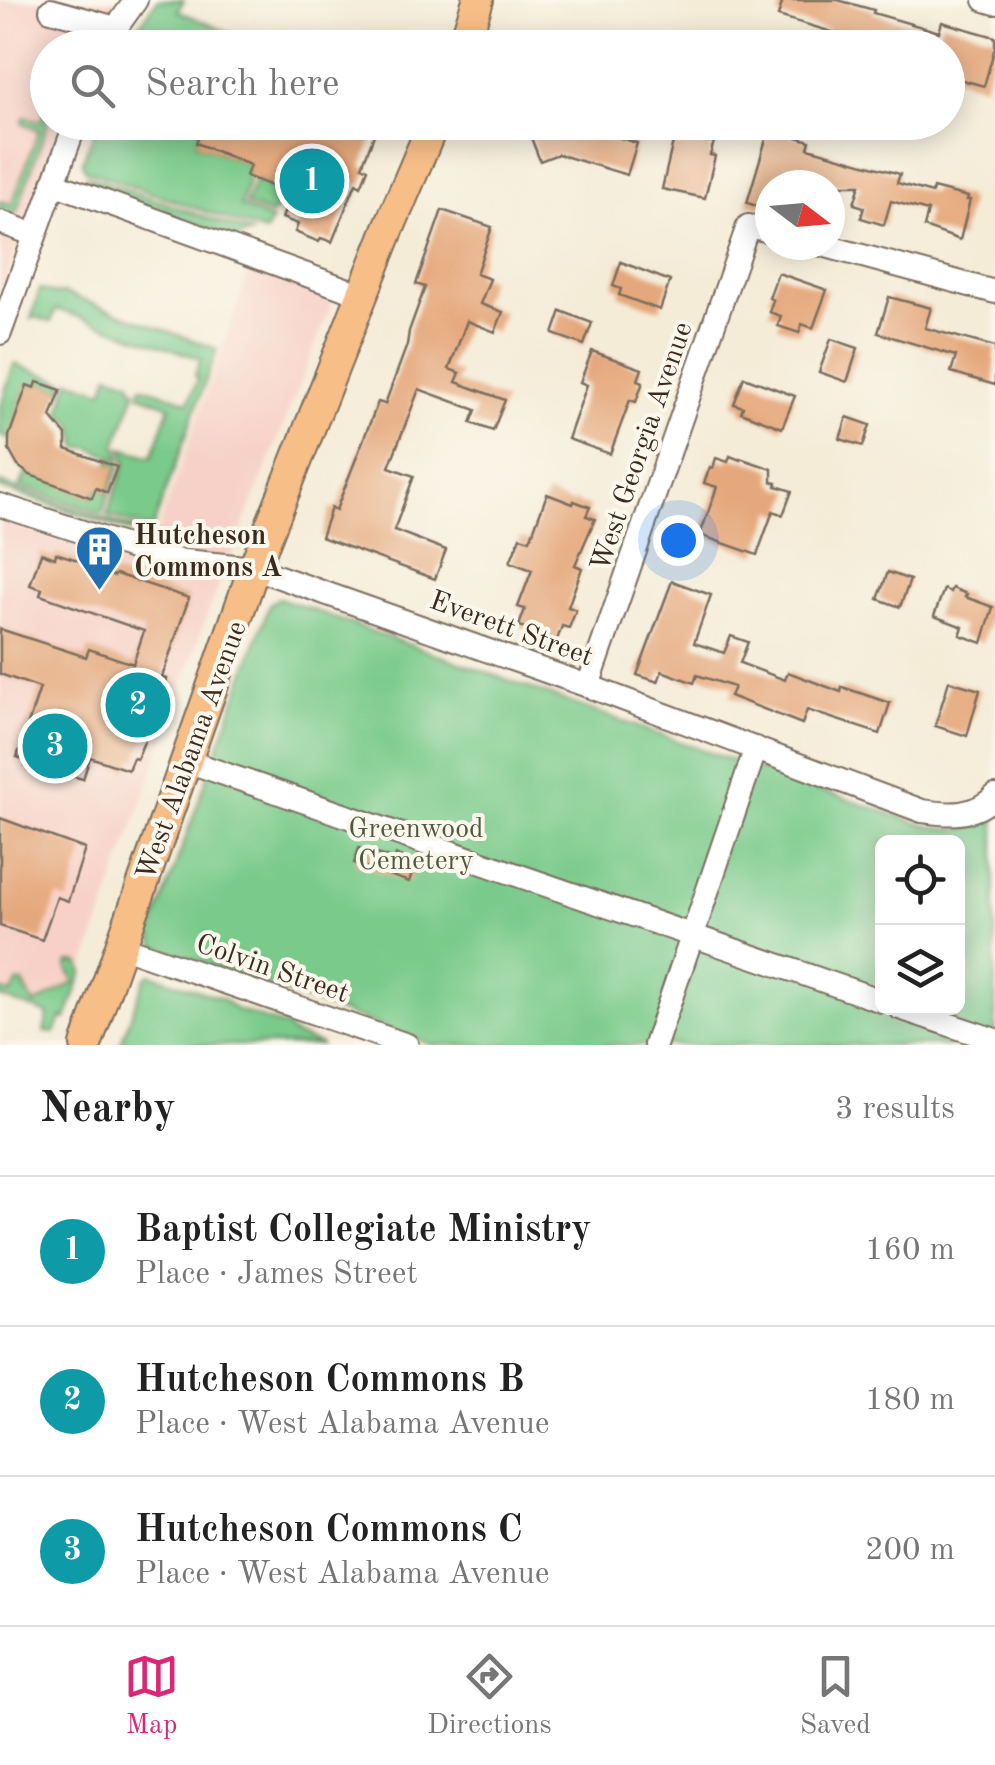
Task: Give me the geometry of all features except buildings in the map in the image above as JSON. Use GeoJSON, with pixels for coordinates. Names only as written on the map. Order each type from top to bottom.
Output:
{"type":"FeatureCollection","features":[{"type":"Feature","properties":{"kind":"main road"},"geometry":{"type":"LineString","coordinates":[[469,30],[478,0]]}},
{"type":"Feature","properties":{"kind":"main road","name":"West Alabama Avenue"},"geometry":{"type":"LineString","coordinates":[[86,1045],[254,568],[427,140]]}},
{"type":"Feature","properties":{"kind":"street"},"geometry":{"type":"LineString","coordinates":[[116,30],[136,0]]}},
{"type":"Feature","properties":{"kind":"street"},"geometry":{"type":"LineString","coordinates":[[985,0],[995,3]]}},
{"type":"Feature","properties":{"kind":"street"},"geometry":{"type":"LineString","coordinates":[[52,10],[94,30]]}},
{"type":"Feature","properties":{"kind":"street"},"geometry":{"type":"LineString","coordinates":[[0,333],[69,140]]}},
{"type":"Feature","properties":{"kind":"street"},"geometry":{"type":"LineString","coordinates":[[53,183],[362,295]]}},
{"type":"Feature","properties":{"kind":"street"},"geometry":{"type":"LineString","coordinates":[[0,222],[35,235]]}},
{"type":"Feature","properties":{"kind":"street","name":"West Georgia Avenue"},"geometry":{"type":"LineString","coordinates":[[588,686],[755,239]]}},
{"type":"Feature","properties":{"kind":"street"},"geometry":{"type":"LineString","coordinates":[[845,251],[995,292]]}},
{"type":"Feature","properties":{"kind":"street","name":"Everett Street"},"geometry":{"type":"LineString","coordinates":[[0,505],[175,560],[254,568],[922,810],[950,815],[973,812],[995,796]]}},
{"type":"Feature","properties":{"kind":"street"},"geometry":{"type":"LineString","coordinates":[[654,1045],[756,748]]}},
{"type":"Feature","properties":{"kind":"street"},"geometry":{"type":"LineString","coordinates":[[187,761],[875,1000]]}},
{"type":"Feature","properties":{"kind":"street","name":"Colvin Street"},"geometry":{"type":"LineString","coordinates":[[120,946],[407,1045]]}},
{"type":"Feature","properties":{"kind":"street"},"geometry":{"type":"LineString","coordinates":[[921,1015],[995,1040]]}},
{"type":"Feature","properties":{"kind":"shaded area"},"geometry":{"type":"Polygon","coordinates":[[[0,0],[122,0],[103,30],[30,30],[30,140],[55,140],[0,296],[0,0]]]}},
{"type":"Feature","properties":{"kind":"shaded area"},"geometry":{"type":"Polygon","coordinates":[[[252,264],[317,291],[330,301],[330,308],[202,629],[67,1018],[0,995],[0,521],[146,571],[252,264]]]}},
{"type":"Feature","properties":{"kind":"green space"},"geometry":{"type":"Polygon","coordinates":[[[157,0],[184,0],[178,11],[223,30],[136,30],[157,0]]]}},
{"type":"Feature","properties":{"kind":"green space"},"geometry":{"type":"Polygon","coordinates":[[[35,140],[42,140],[16,213],[0,210],[0,201],[12,204],[35,140]]]}},
{"type":"Feature","properties":{"kind":"green space"},"geometry":{"type":"Polygon","coordinates":[[[91,140],[197,140],[196,143],[250,165],[240,206],[272,220],[265,232],[85,170],[82,162],[91,140]]]}},
{"type":"Feature","properties":{"kind":"green space"},"geometry":{"type":"Polygon","coordinates":[[[86,176],[251,233],[237,238],[92,187],[84,181],[86,176]]]}},
{"type":"Feature","properties":{"kind":"green space"},"geometry":{"type":"Polygon","coordinates":[[[255,180],[284,191],[271,215],[245,204],[255,180]]]}},
{"type":"Feature","properties":{"kind":"green space"},"geometry":{"type":"Polygon","coordinates":[[[40,289],[64,293],[217,349],[152,530],[107,515],[126,461],[121,448],[152,457],[170,406],[139,394],[142,386],[189,402],[201,359],[56,309],[51,322],[31,319],[40,289]]]}},
{"type":"Feature","properties":{"kind":"green space"},"geometry":{"type":"Polygon","coordinates":[[[14,364],[65,382],[62,391],[38,382],[35,388],[27,385],[9,439],[0,436],[0,407],[14,364]]]}},
{"type":"Feature","properties":{"kind":"green space"},"geometry":{"type":"Polygon","coordinates":[[[109,374],[131,381],[136,390],[116,445],[121,460],[88,447],[79,448],[73,424],[60,412],[70,380],[103,391],[109,374]]]}},
{"type":"Feature","properties":{"kind":"green space"},"geometry":{"type":"Polygon","coordinates":[[[111,460],[120,464],[102,514],[21,486],[26,472],[92,498],[96,488],[107,492],[116,468],[109,464],[111,460]]]}},
{"type":"Feature","properties":{"kind":"green space"},"geometry":{"type":"Polygon","coordinates":[[[0,483],[157,535],[155,539],[144,536],[0,488],[0,483]]]}},
{"type":"Feature","properties":{"kind":"green space","name":"Greenwood Cemetery"},"geometry":{"type":"Polygon","coordinates":[[[279,598],[924,825],[961,829],[995,817],[995,1045],[433,1045],[156,946],[151,934],[270,603],[279,598]]]}},
{"type":"Feature","properties":{"kind":"green space"},"geometry":{"type":"Polygon","coordinates":[[[69,962],[79,963],[83,972],[66,1019],[61,1018],[55,1033],[44,1032],[48,1014],[0,997],[0,990],[12,994],[17,983],[23,983],[34,1005],[75,982],[67,967],[69,962]]]}},
{"type":"Feature","properties":{"kind":"green space"},"geometry":{"type":"Polygon","coordinates":[[[151,974],[223,999],[235,1009],[322,1045],[120,1045],[145,978],[151,974]]]}},
{"type":"Feature","properties":{"kind":"place","name":"Baptist Collegiate Ministry"},"geometry":{"type":"Point","coordinates":[312,181]}},
{"type":"Feature","properties":{"kind":"place","name":"Hutcheson Commons A"},"geometry":{"type":"Point","coordinates":[99,592]}},
{"type":"Feature","properties":{"kind":"place","name":"Hutcheson Commons B"},"geometry":{"type":"Point","coordinates":[138,705]}},
{"type":"Feature","properties":{"kind":"place","name":"Hutcheson Commons C"},"geometry":{"type":"Point","coordinates":[55,746]}}]}
